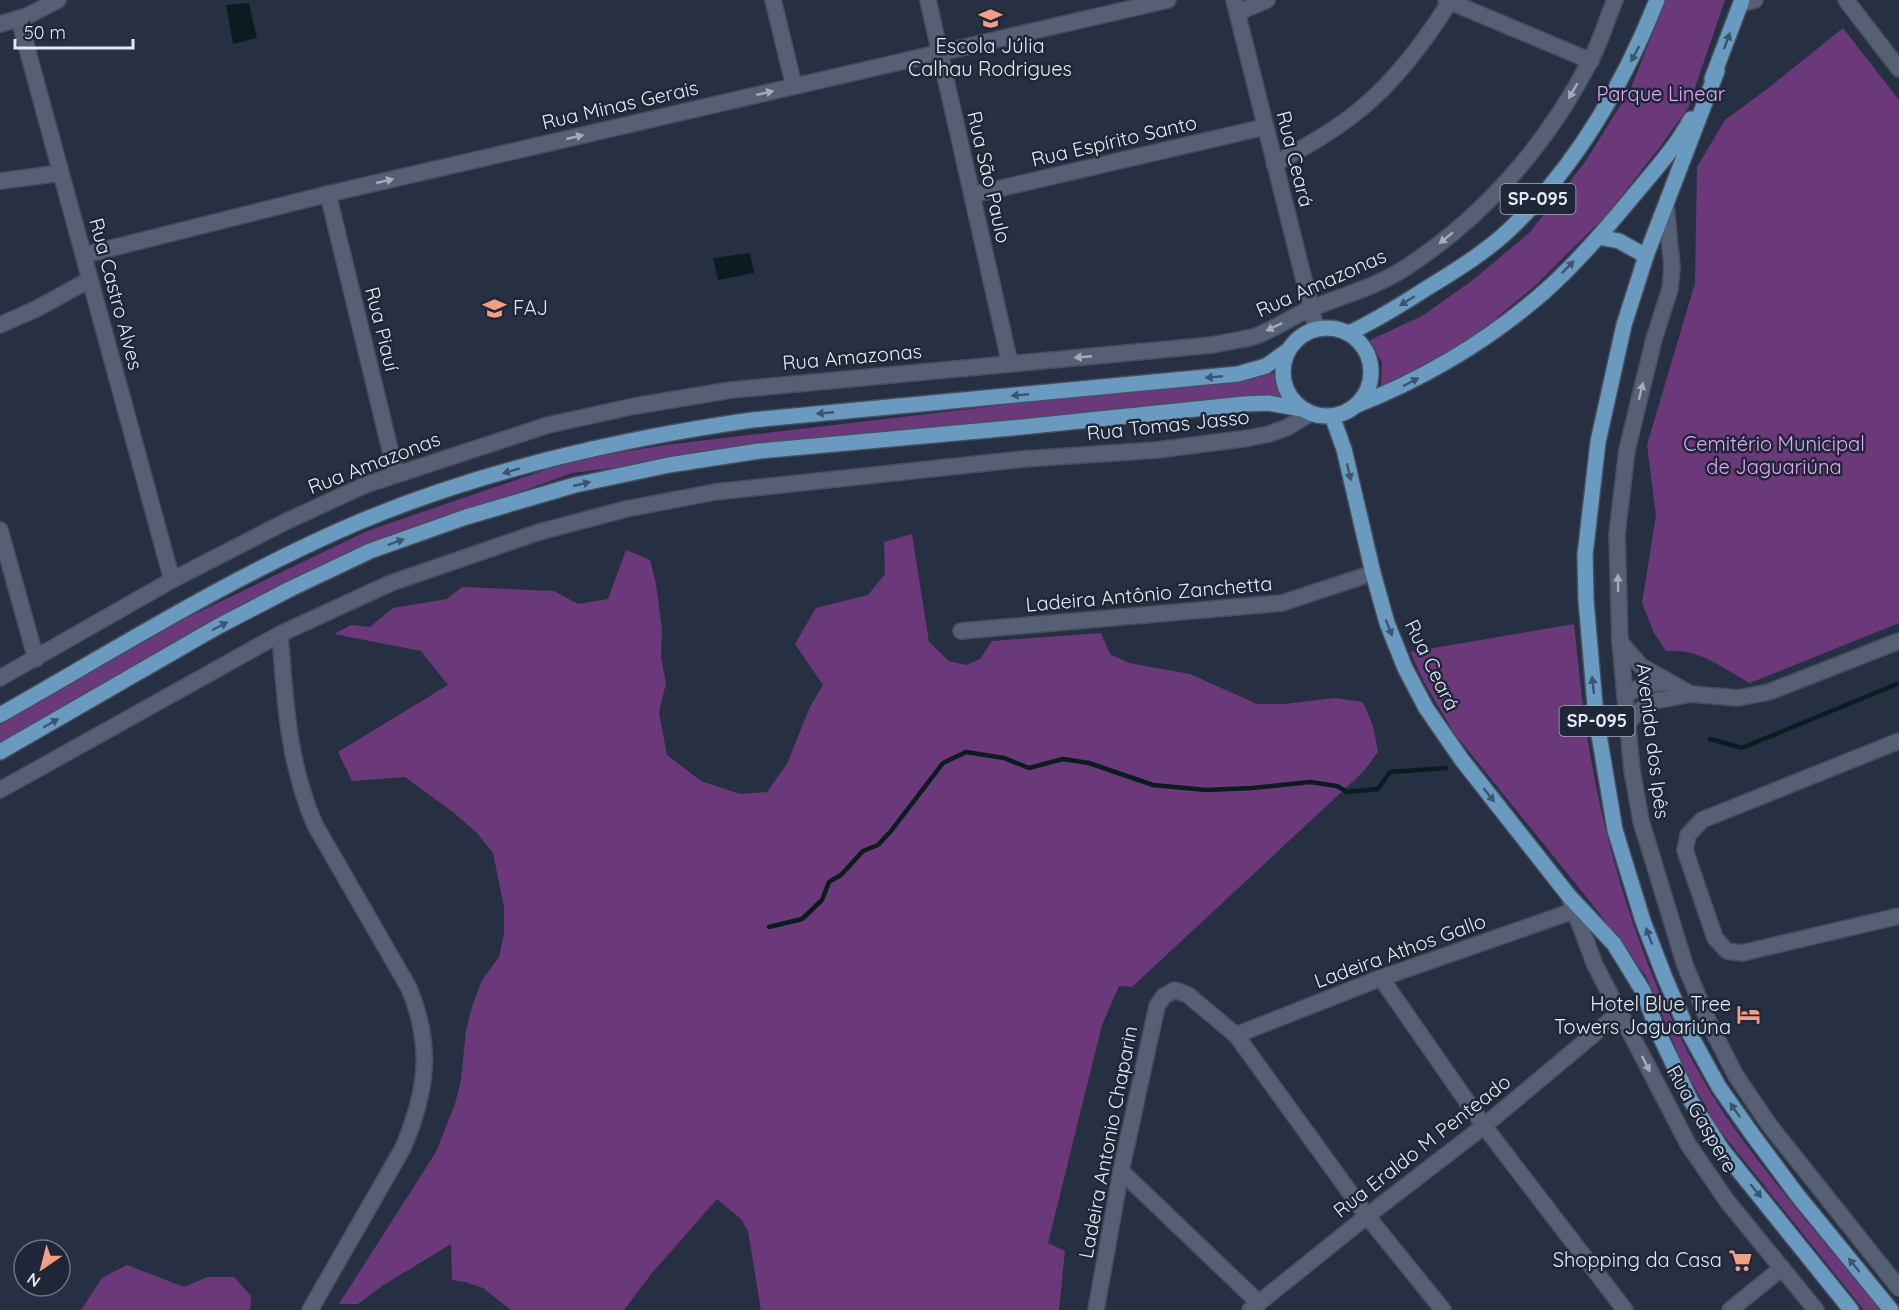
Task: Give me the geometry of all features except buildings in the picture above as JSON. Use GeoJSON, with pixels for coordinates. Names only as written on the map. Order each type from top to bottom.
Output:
{"type":"FeatureCollection","features":[{"type":"Feature","properties":{"kind":"main road","name":"SP-095"},"geometry":{"type":"LineString","coordinates":[[1348,333],[1377,320],[1458,268],[1509,230],[1567,167],[1601,116],[1638,49],[1657,0]]}},
{"type":"Feature","properties":{"kind":"main road","name":"SP-095"},"geometry":{"type":"LineString","coordinates":[[1746,1],[1646,256],[1624,325],[1598,442],[1586,555],[1586,600],[1596,717],[1616,830],[1643,921],[1688,1029],[1719,1087],[1798,1196],[1891,1310]]}},
{"type":"Feature","properties":{"kind":"main road","name":"SP-095"},"geometry":{"type":"LineString","coordinates":[[1332,416],[1344,413],[1434,369],[1498,328],[1544,291],[1599,237],[1683,133],[1717,71]]}},
{"type":"Feature","properties":{"kind":"main road"},"geometry":{"type":"LineString","coordinates":[[1599,237],[1619,241],[1646,256]]}},
{"type":"Feature","properties":{"kind":"main road"},"geometry":{"type":"LineString","coordinates":[[0,715],[271,562],[360,522],[457,486],[586,449],[672,431],[752,420],[1238,374],[1266,366],[1287,351],[1296,339],[1316,328],[1334,328],[1348,333],[1360,343],[1370,362],[1371,377],[1358,405]]}},
{"type":"Feature","properties":{"kind":"main road"},"geometry":{"type":"LineString","coordinates":[[1287,351],[1282,366],[1284,385],[1291,399],[1317,416],[1332,416]]}},
{"type":"Feature","properties":{"kind":"main road"},"geometry":{"type":"LineString","coordinates":[[0,752],[217,627],[370,551],[466,518],[575,485],[669,465],[759,451],[1244,404],[1268,403],[1307,411]]}},
{"type":"Feature","properties":{"kind":"main road","name":"Rua Ceará"},"geometry":{"type":"LineString","coordinates":[[1332,416],[1344,449],[1372,573],[1387,622],[1405,668],[1426,708],[1462,760],[1574,905],[1614,945],[1643,991],[1658,1032],[1691,1101],[1723,1151],[1851,1310]]}},
{"type":"Feature","properties":{"kind":"street"},"geometry":{"type":"LineString","coordinates":[[0,24],[19,19],[58,0]]}},
{"type":"Feature","properties":{"kind":"street"},"geometry":{"type":"LineString","coordinates":[[773,0],[794,86]]}},
{"type":"Feature","properties":{"kind":"street","name":"Rua São Paulo"},"geometry":{"type":"LineString","coordinates":[[928,0],[1010,364]]}},
{"type":"Feature","properties":{"kind":"street","name":"Rua Minas Gerais"},"geometry":{"type":"LineString","coordinates":[[84,255],[328,194],[1168,0]]}},
{"type":"Feature","properties":{"kind":"street"},"geometry":{"type":"LineString","coordinates":[[1235,7],[1267,0]]}},
{"type":"Feature","properties":{"kind":"street"},"geometry":{"type":"LineString","coordinates":[[1274,164],[1317,140],[1364,106],[1407,63],[1449,0],[1591,61]]}},
{"type":"Feature","properties":{"kind":"street","name":"Rua Amazonas"},"geometry":{"type":"LineString","coordinates":[[0,678],[172,580],[287,521],[365,485],[548,424],[635,406],[731,390],[1212,345],[1254,336],[1310,309],[1364,289],[1401,270],[1444,240],[1495,194],[1534,151],[1570,97],[1591,61],[1615,0]]}},
{"type":"Feature","properties":{"kind":"street"},"geometry":{"type":"LineString","coordinates":[[1846,0],[1899,69]]}},
{"type":"Feature","properties":{"kind":"street","name":"Rua Ceará"},"geometry":{"type":"LineString","coordinates":[[1235,7],[1316,328]]}},
{"type":"Feature","properties":{"kind":"street","name":"Rua Castro Alves"},"geometry":{"type":"LineString","coordinates":[[19,19],[172,580]]}},
{"type":"Feature","properties":{"kind":"street","name":"Rua Espírito Santo"},"geometry":{"type":"LineString","coordinates":[[972,195],[1265,127]]}},
{"type":"Feature","properties":{"kind":"street"},"geometry":{"type":"LineString","coordinates":[[0,181],[61,173]]}},
{"type":"Feature","properties":{"kind":"street","name":"Rua Piauí"},"geometry":{"type":"LineString","coordinates":[[328,194],[396,474]]}},
{"type":"Feature","properties":{"kind":"street","name":"Avenida dos Ipês"},"geometry":{"type":"LineString","coordinates":[[1666,205],[1672,267],[1670,289],[1654,339],[1627,450],[1617,534],[1620,642],[1632,770],[1641,821],[1685,965],[1710,1025],[1736,1076],[1770,1126],[1899,1288]]}},
{"type":"Feature","properties":{"kind":"street"},"geometry":{"type":"LineString","coordinates":[[0,324],[36,309],[89,280]]}},
{"type":"Feature","properties":{"kind":"street","name":"Rua Tomas Jasso"},"geometry":{"type":"LineString","coordinates":[[0,790],[280,634],[391,583],[539,532],[626,509],[715,492],[1024,459],[1157,450],[1249,438],[1288,427],[1307,411]]}},
{"type":"Feature","properties":{"kind":"street"},"geometry":{"type":"LineString","coordinates":[[0,530],[36,658]]}},
{"type":"Feature","properties":{"kind":"street","name":"Ladeira Antônio Zanchetta"},"geometry":{"type":"LineString","coordinates":[[961,631],[1282,603],[1372,573]]}},
{"type":"Feature","properties":{"kind":"street"},"geometry":{"type":"LineString","coordinates":[[280,634],[286,718],[303,800],[315,825],[409,988],[416,1006],[424,1050],[421,1097],[403,1148],[310,1310]]}},
{"type":"Feature","properties":{"kind":"street"},"geometry":{"type":"LineString","coordinates":[[1627,723],[1643,708],[1655,701],[1691,694],[1738,698],[1769,692],[1899,641]]}},
{"type":"Feature","properties":{"kind":"street"},"geometry":{"type":"LineString","coordinates":[[1620,642],[1641,666],[1691,694]]}},
{"type":"Feature","properties":{"kind":"street"},"geometry":{"type":"LineString","coordinates":[[1625,696],[1654,682],[1669,683]]}},
{"type":"Feature","properties":{"kind":"street"},"geometry":{"type":"LineString","coordinates":[[1899,741],[1702,820],[1689,835],[1685,850],[1714,938],[1727,951],[1742,953],[1899,916]]}},
{"type":"Feature","properties":{"kind":"street","name":"Ladeira Athos Gallo"},"geometry":{"type":"LineString","coordinates":[[1236,1035],[1574,905]]}},
{"type":"Feature","properties":{"kind":"street","name":"Rua Gaspere"},"geometry":{"type":"LineString","coordinates":[[1574,905],[1595,965],[1688,1144],[1727,1201],[1816,1310]]}},
{"type":"Feature","properties":{"kind":"street"},"geometry":{"type":"LineString","coordinates":[[1381,978],[1484,1126],[1625,1310]]}},
{"type":"Feature","properties":{"kind":"street","name":"Ladeira Antonio Chaparin"},"geometry":{"type":"LineString","coordinates":[[1096,1310],[1121,1171],[1157,1006],[1164,996],[1175,990],[1188,995],[1236,1035]]}},
{"type":"Feature","properties":{"kind":"street","name":"Rua Eraldo M Penteado"},"geometry":{"type":"LineString","coordinates":[[1254,1306],[1366,1216],[1484,1126],[1619,1013]]}},
{"type":"Feature","properties":{"kind":"street"},"geometry":{"type":"LineString","coordinates":[[1236,1035],[1366,1216],[1443,1310]]}},
{"type":"Feature","properties":{"kind":"street"},"geometry":{"type":"LineString","coordinates":[[1121,1171],[1254,1306]]}},
{"type":"Feature","properties":{"kind":"street"},"geometry":{"type":"LineString","coordinates":[[1730,1310],[1782,1268]]}},
{"type":"Feature","properties":{"kind":"green space","name":"Parque Linear"},"geometry":{"type":"Polygon","coordinates":[[[1666,0],[1725,0],[1688,108],[1659,148],[1607,214],[1536,285],[1471,339],[1381,389],[1382,363],[1370,340],[1422,316],[1473,280],[1530,232],[1585,162],[1630,90],[1666,0]]]}},
{"type":"Feature","properties":{"kind":"green space","name":"Cemitério Municipal de Jaguariúna"},"geometry":{"type":"Polygon","coordinates":[[[1843,28],[1899,100],[1899,623],[1750,683],[1700,656],[1666,651],[1654,633],[1642,603],[1656,515],[1647,445],[1695,283],[1697,167],[1725,120],[1843,28]]]}},
{"type":"Feature","properties":{"kind":"green space"},"geometry":{"type":"Polygon","coordinates":[[[1275,373],[1286,401],[899,431],[572,473],[380,543],[0,747],[0,725],[145,638],[367,531],[574,460],[665,445],[1275,373]]]}},
{"type":"Feature","properties":{"kind":"green space"},"geometry":{"type":"Polygon","coordinates":[[[912,534],[929,642],[949,661],[966,665],[980,659],[992,641],[1101,633],[1110,654],[1129,663],[1190,674],[1257,704],[1284,704],[1335,698],[1363,702],[1373,726],[1378,752],[1363,772],[1132,987],[1119,986],[1102,1025],[1048,1243],[1065,1251],[1059,1310],[761,1310],[748,1231],[741,1219],[717,1199],[652,1273],[624,1310],[511,1310],[483,1288],[452,1280],[451,1244],[382,1286],[358,1304],[339,1304],[436,1152],[455,1104],[461,1080],[466,1030],[473,1004],[482,980],[499,957],[504,934],[504,907],[493,853],[477,833],[453,812],[405,777],[352,781],[338,752],[448,685],[421,651],[334,634],[351,625],[370,627],[393,608],[447,599],[462,587],[554,591],[578,604],[608,599],[626,550],[650,560],[656,584],[662,630],[661,657],[666,683],[659,713],[667,755],[701,781],[740,794],[767,792],[787,764],[809,709],[823,685],[795,644],[816,608],[868,595],[885,574],[884,542],[912,534]]]}},
{"type":"Feature","properties":{"kind":"green space"},"geometry":{"type":"Polygon","coordinates":[[[1574,624],[1586,726],[1600,805],[1625,899],[1659,991],[1702,1078],[1727,1118],[1782,1191],[1880,1310],[1864,1310],[1718,1128],[1685,1070],[1646,976],[1596,909],[1454,733],[1424,682],[1410,652],[1574,624]]]}},
{"type":"Feature","properties":{"kind":"green space"},"geometry":{"type":"Polygon","coordinates":[[[127,1265],[184,1287],[207,1277],[234,1277],[251,1296],[250,1310],[81,1310],[102,1278],[127,1265]]]}},
{"type":"Feature","properties":{"kind":"shaded area"},"geometry":{"type":"Polygon","coordinates":[[[249,3],[257,38],[233,44],[226,5],[249,3]]]}},
{"type":"Feature","properties":{"kind":"shaded area"},"geometry":{"type":"Polygon","coordinates":[[[750,253],[754,273],[718,280],[713,258],[750,253]]]}},
{"type":"Feature","properties":{"kind":"waterway"},"geometry":{"type":"LineString","coordinates":[[1710,739],[1742,748],[1899,683]]}},
{"type":"Feature","properties":{"kind":"waterway"},"geometry":{"type":"LineString","coordinates":[[769,927],[802,919],[822,900],[829,882],[841,875],[863,851],[878,845],[891,831],[943,763],[966,752],[1004,758],[1029,768],[1063,759],[1089,763],[1153,785],[1206,790],[1310,782],[1337,786],[1347,792],[1378,789],[1390,772],[1446,768]]}},
{"type":"Feature","properties":{"kind":"place","name":"Escola Júlia Calhau Rodrigues"},"geometry":{"type":"Point","coordinates":[990,18]}},
{"type":"Feature","properties":{"kind":"place","name":"FAJ"},"geometry":{"type":"Point","coordinates":[495,308]}},
{"type":"Feature","properties":{"kind":"place","name":"Hotel Blue Tree Towers Jaguariúna"},"geometry":{"type":"Point","coordinates":[1749,1015]}},
{"type":"Feature","properties":{"kind":"place","name":"Shopping da Casa"},"geometry":{"type":"Point","coordinates":[1740,1260]}}]}
